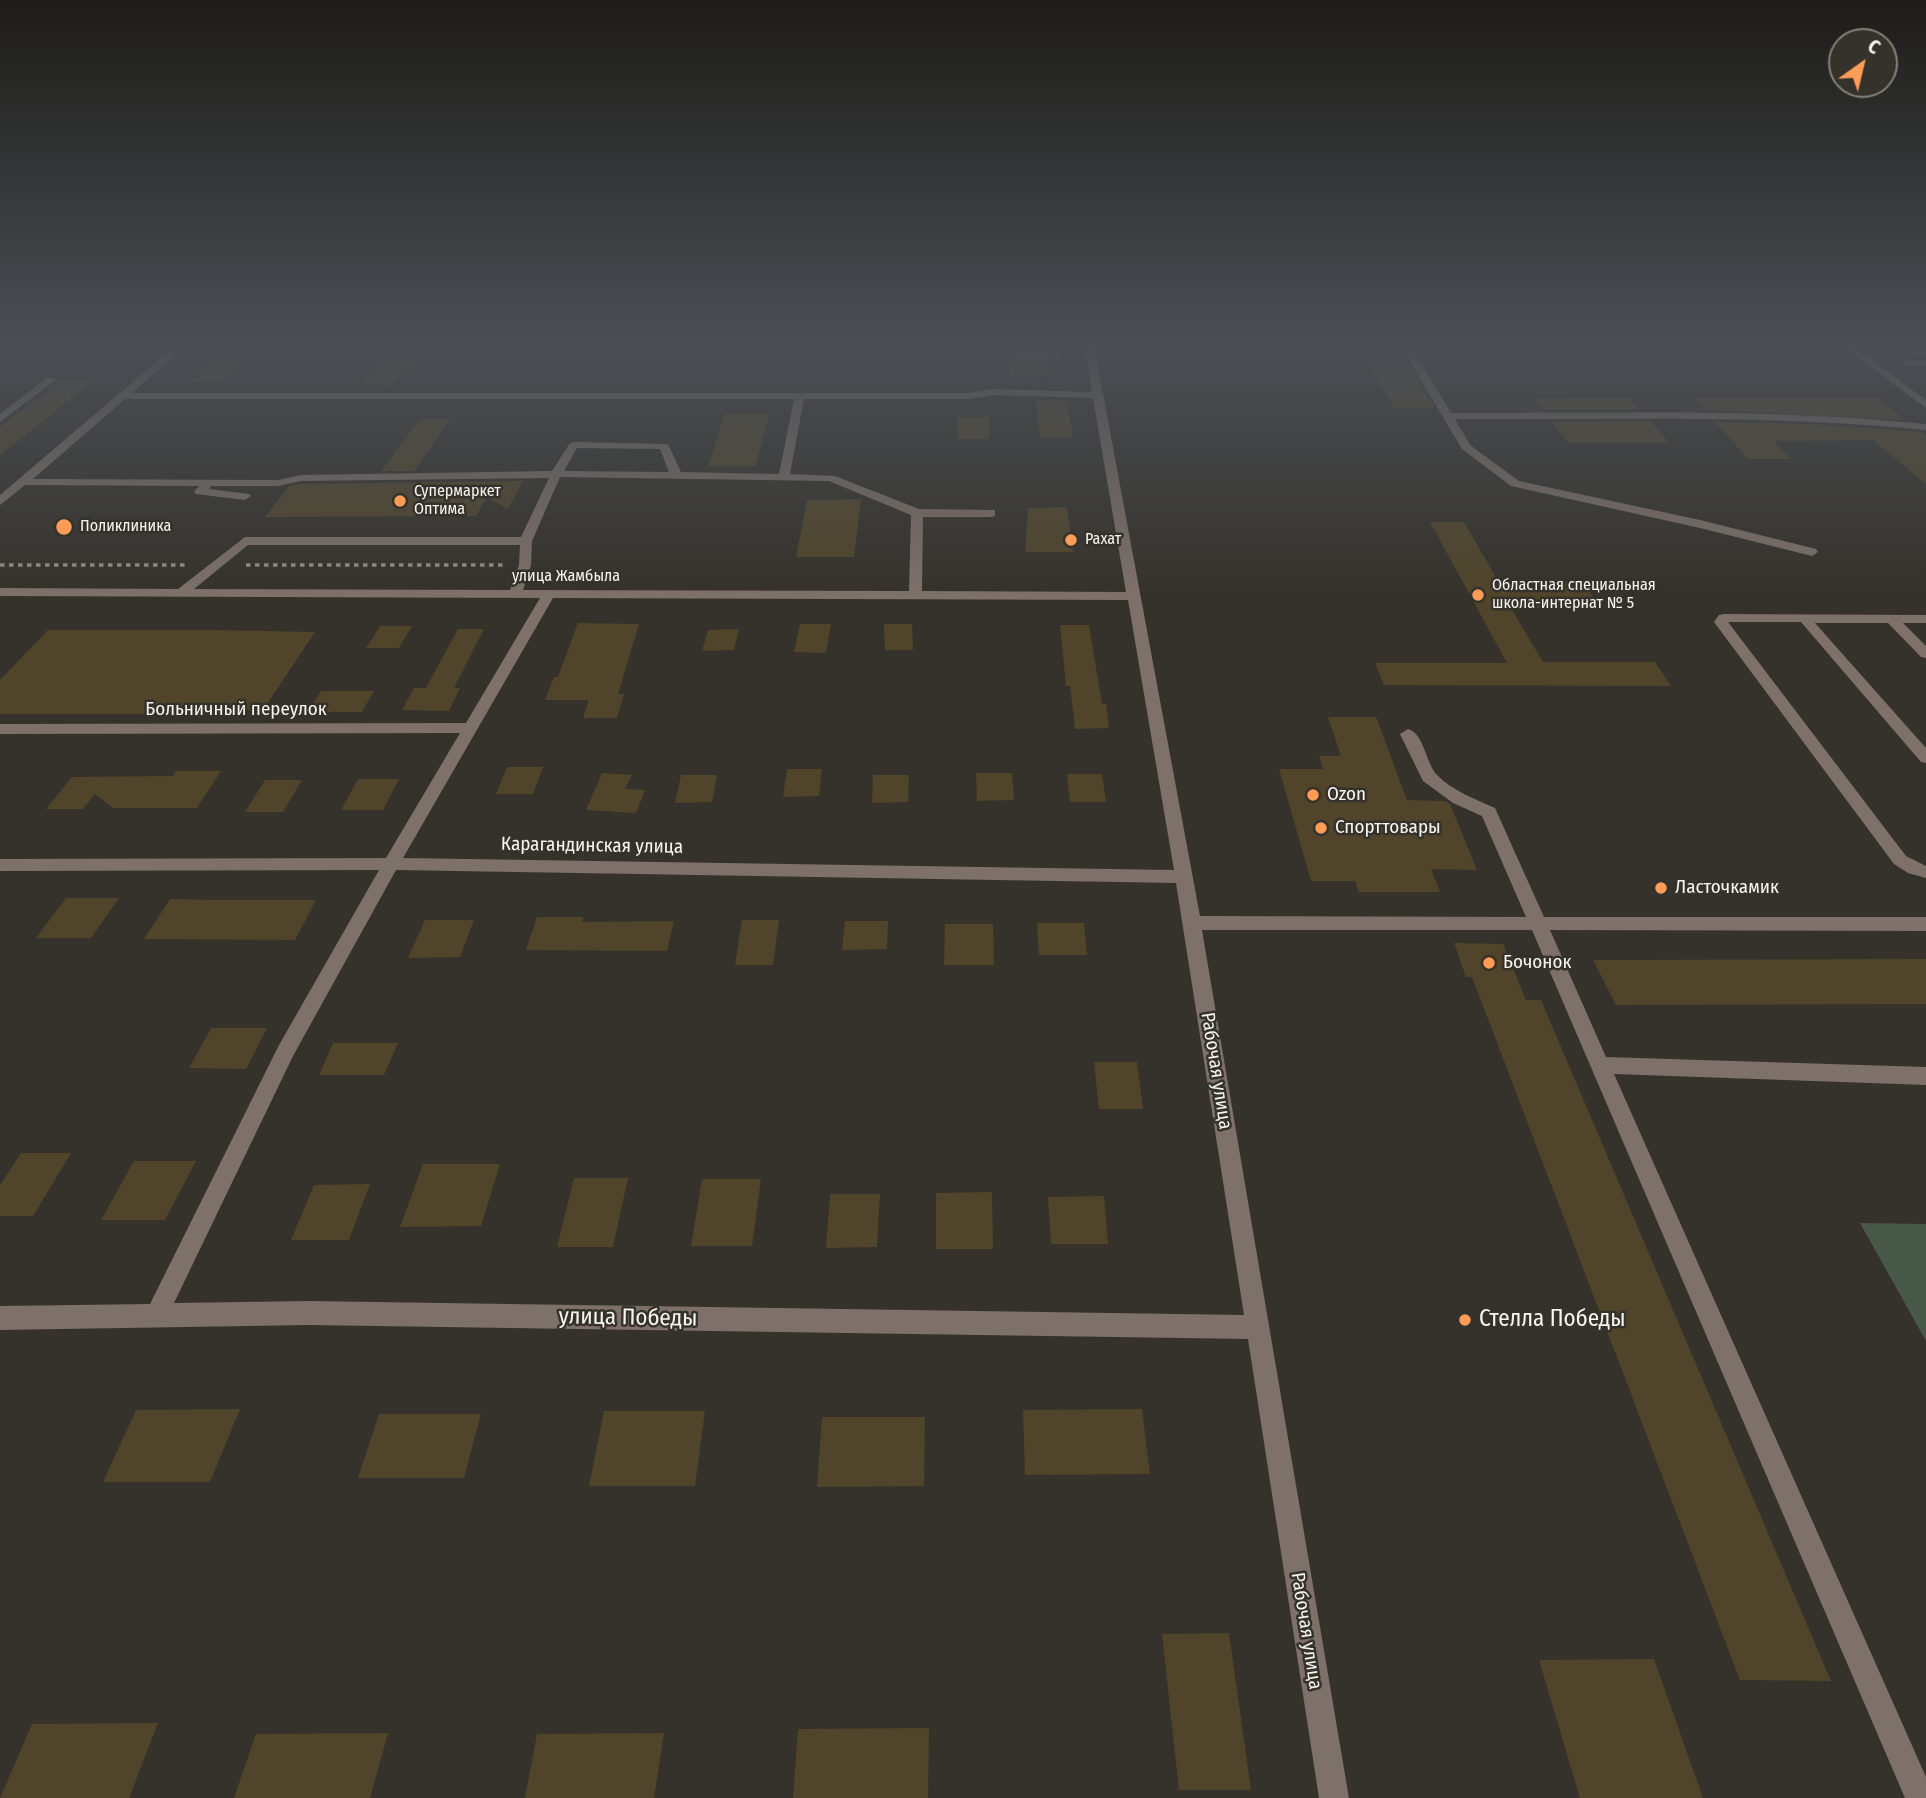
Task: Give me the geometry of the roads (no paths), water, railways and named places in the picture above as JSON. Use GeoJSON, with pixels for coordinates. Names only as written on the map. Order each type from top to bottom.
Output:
{"type":"FeatureCollection","features":[{"type":"Feature","properties":{"kind":"street"},"geometry":{"type":"LineString","coordinates":[[0,500],[84,429]]}},
{"type":"Feature","properties":{"kind":"street"},"geometry":{"type":"LineString","coordinates":[[784,475],[793,429]]}},
{"type":"Feature","properties":{"kind":"street","name":"Рабочая улица"},"geometry":{"type":"LineString","coordinates":[[1104,429],[1192,923],[1334,1798]]}},
{"type":"Feature","properties":{"kind":"street"},"geometry":{"type":"LineString","coordinates":[[1454,429],[1466,447],[1515,484],[1700,524],[1812,552]]}},
{"type":"Feature","properties":{"kind":"street"},"geometry":{"type":"LineString","coordinates":[[515,594],[525,565],[526,541],[556,474],[574,445],[664,446],[676,475]]}},
{"type":"Feature","properties":{"kind":"street"},"geometry":{"type":"LineString","coordinates":[[22,482],[282,483],[301,478],[556,474],[784,475],[831,478],[917,513],[991,513]]}},
{"type":"Feature","properties":{"kind":"street"},"geometry":{"type":"LineString","coordinates":[[209,482],[200,492],[245,496]]}},
{"type":"Feature","properties":{"kind":"street"},"geometry":{"type":"LineString","coordinates":[[915,596],[917,513]]}},
{"type":"Feature","properties":{"kind":"street"},"geometry":{"type":"LineString","coordinates":[[181,593],[245,541],[526,541]]}},
{"type":"Feature","properties":{"kind":"street","name":"улица Жамбыла"},"geometry":{"type":"LineString","coordinates":[[0,592],[1133,596]]}},
{"type":"Feature","properties":{"kind":"street"},"geometry":{"type":"LineString","coordinates":[[156,1316],[286,1051],[391,864],[549,594]]}},
{"type":"Feature","properties":{"kind":"street"},"geometry":{"type":"LineString","coordinates":[[1926,619],[1724,618],[1721,622],[1900,860],[1914,869],[1926,872]]}},
{"type":"Feature","properties":{"kind":"street"},"geometry":{"type":"LineString","coordinates":[[1804,618],[1926,758]]}},
{"type":"Feature","properties":{"kind":"street"},"geometry":{"type":"LineString","coordinates":[[1892,619],[1926,654]]}},
{"type":"Feature","properties":{"kind":"street","name":"Больничный переулок"},"geometry":{"type":"LineString","coordinates":[[0,729],[473,728]]}},
{"type":"Feature","properties":{"kind":"street"},"geometry":{"type":"LineString","coordinates":[[1408,734],[1429,777],[1460,799],[1489,812],[1920,1798]]}},
{"type":"Feature","properties":{"kind":"street","name":"Карагандинская улица"},"geometry":{"type":"LineString","coordinates":[[0,865],[391,864],[1183,877]]}},
{"type":"Feature","properties":{"kind":"street"},"geometry":{"type":"LineString","coordinates":[[1192,923],[1926,924]]}},
{"type":"Feature","properties":{"kind":"street"},"geometry":{"type":"LineString","coordinates":[[1599,1065],[1926,1076]]}},
{"type":"Feature","properties":{"kind":"street","name":"улица Победы"},"geometry":{"type":"LineString","coordinates":[[0,1318],[309,1313],[1256,1327]]}},
{"type":"Feature","properties":{"kind":"place","name":"Супермаркет Оптима"},"geometry":{"type":"Point","coordinates":[400,501]}},
{"type":"Feature","properties":{"kind":"place","name":"Поликлиника"},"geometry":{"type":"Point","coordinates":[64,527]}},
{"type":"Feature","properties":{"kind":"place","name":"Рахат"},"geometry":{"type":"Point","coordinates":[1071,540]}},
{"type":"Feature","properties":{"kind":"place","name":"Областная специальная школа-интернат № 5"},"geometry":{"type":"Point","coordinates":[1478,595]}},
{"type":"Feature","properties":{"kind":"place","name":"Ozon"},"geometry":{"type":"Point","coordinates":[1313,795]}},
{"type":"Feature","properties":{"kind":"place","name":"Спорттовары"},"geometry":{"type":"Point","coordinates":[1321,828]}},
{"type":"Feature","properties":{"kind":"place","name":"Ласточкамик"},"geometry":{"type":"Point","coordinates":[1661,888]}},
{"type":"Feature","properties":{"kind":"place","name":"Бочонок"},"geometry":{"type":"Point","coordinates":[1489,963]}},
{"type":"Feature","properties":{"kind":"place","name":"Стелла Победы"},"geometry":{"type":"Point","coordinates":[1465,1320]}}]}
